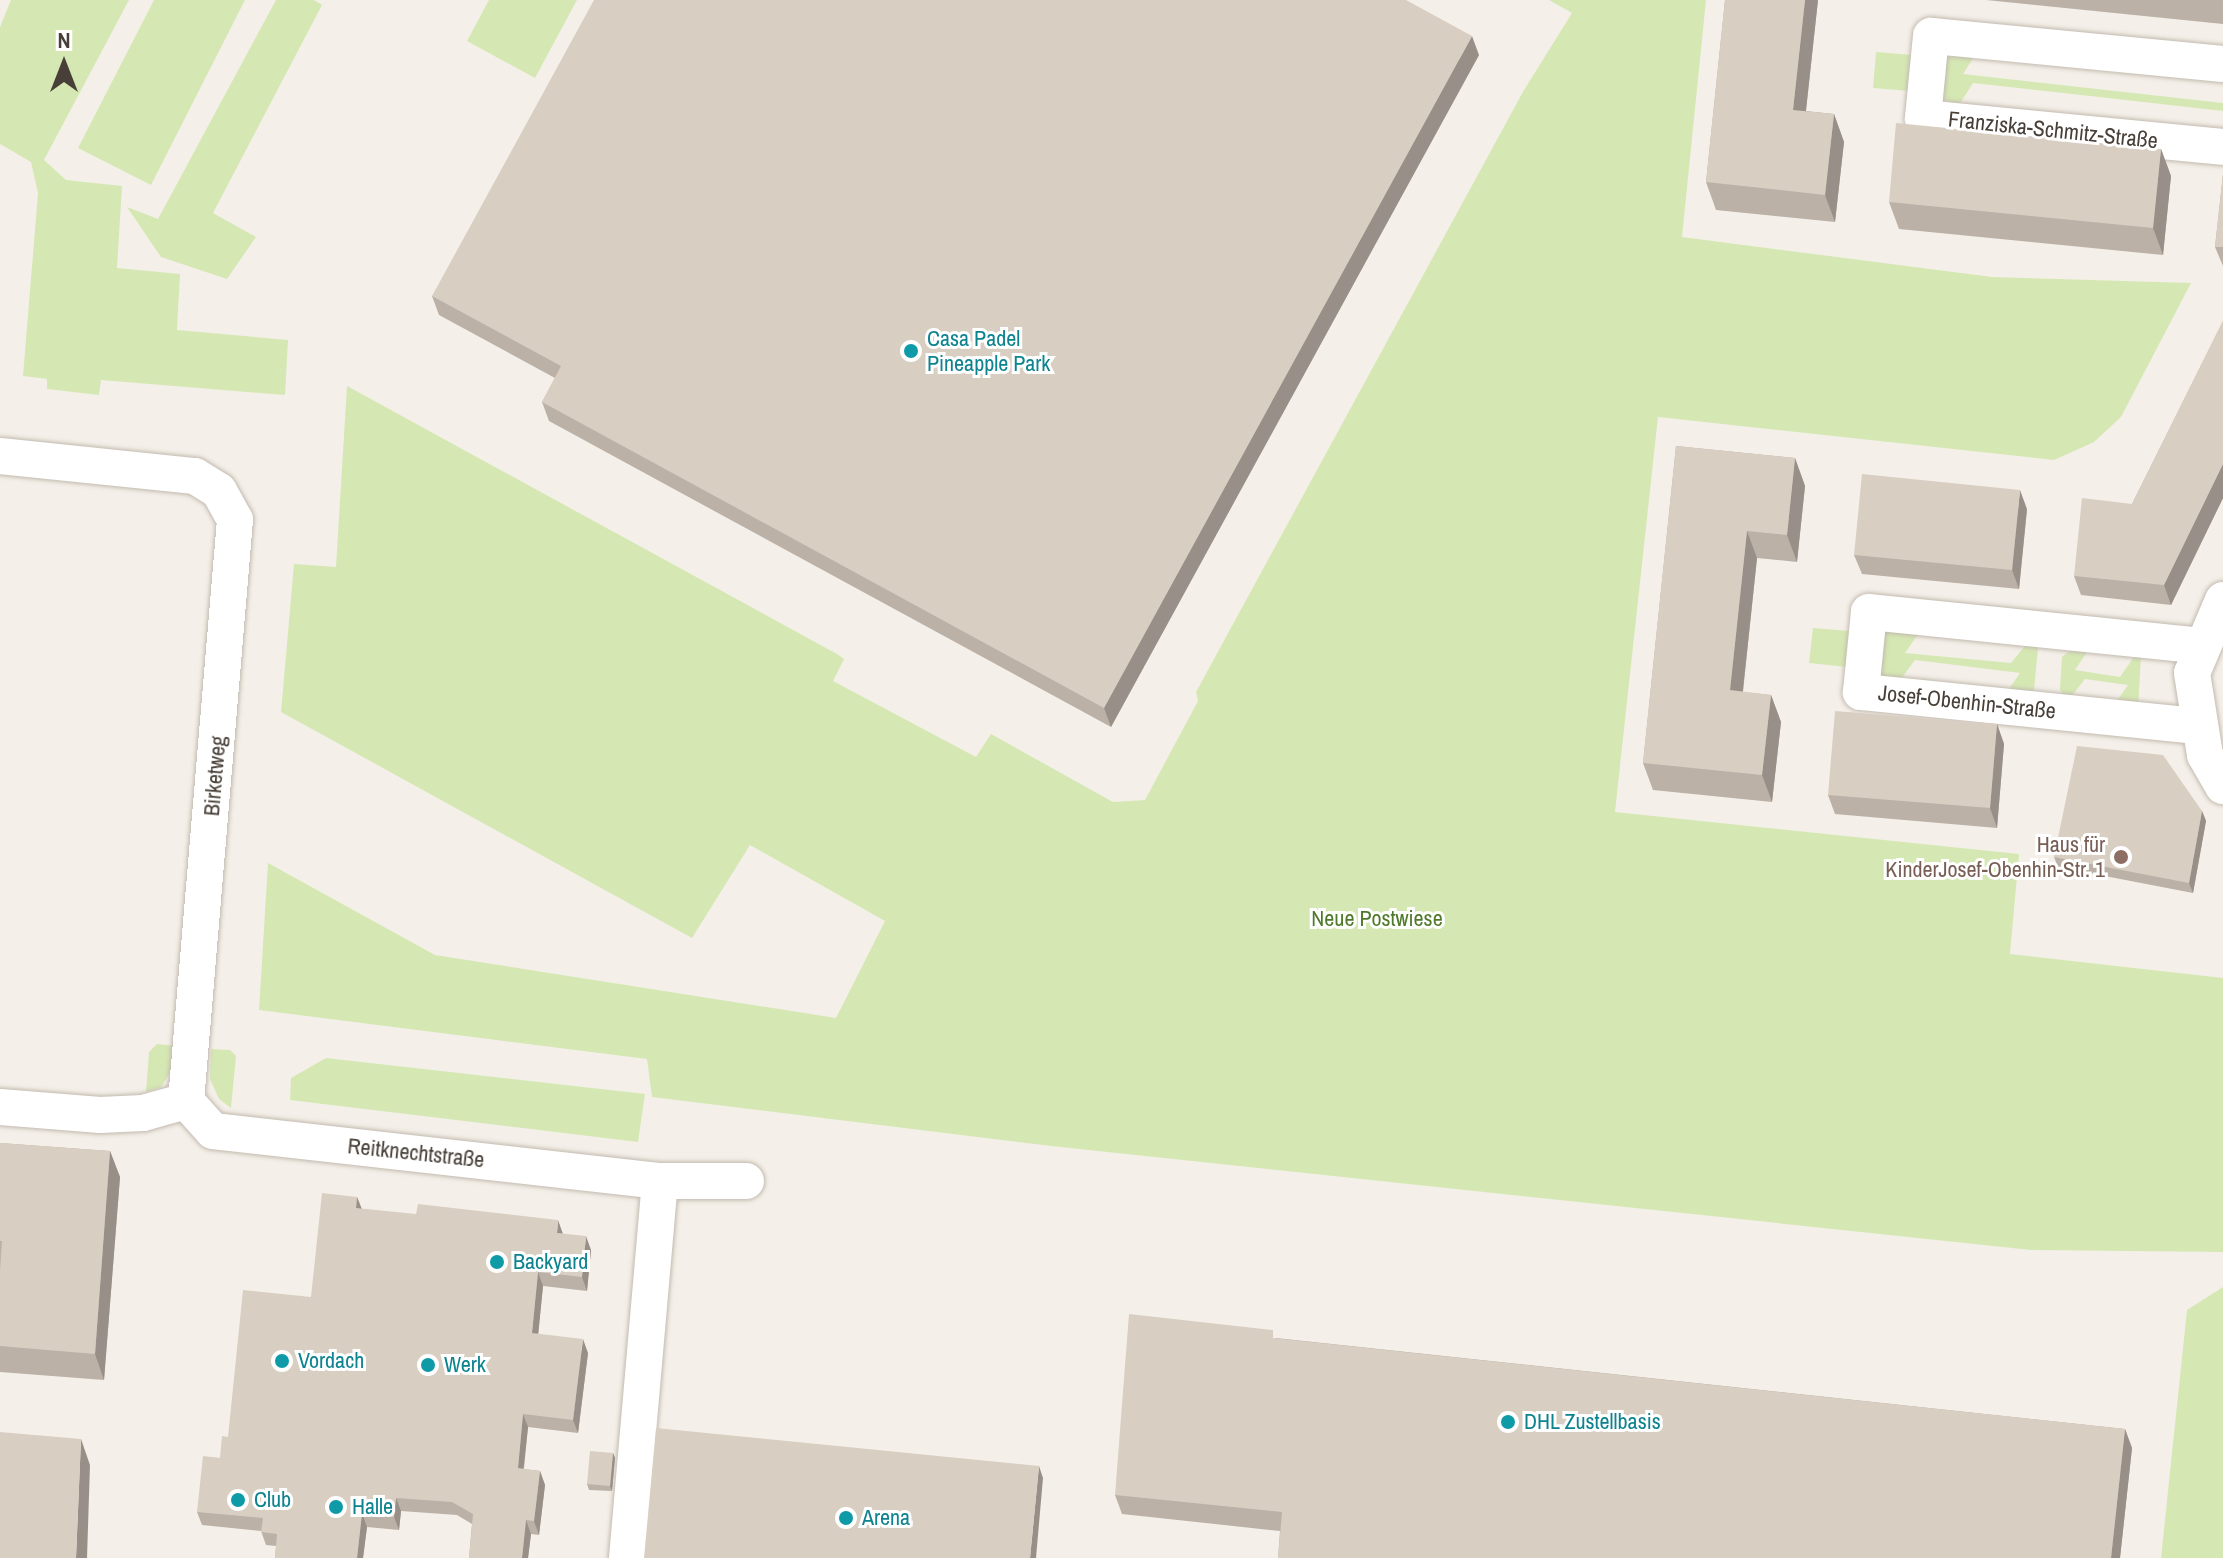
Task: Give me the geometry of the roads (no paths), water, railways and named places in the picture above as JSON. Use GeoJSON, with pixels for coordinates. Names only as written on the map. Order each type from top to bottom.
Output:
{"type":"FeatureCollection","features":[{"type":"Feature","properties":{"kind":"street","name":"Franziska-Schmitz-Straße"},"geometry":{"type":"LineString","coordinates":[[2223,64],[1931,36],[1923,118],[2223,147]]}},
{"type":"Feature","properties":{"kind":"street","name":"Birketweg"},"geometry":{"type":"LineString","coordinates":[[0,456],[195,476],[219,491],[235,520],[186,1101]]}},
{"type":"Feature","properties":{"kind":"street"},"geometry":{"type":"LineString","coordinates":[[2223,600],[2192,673],[2197,726],[2205,755],[2223,786]]}},
{"type":"Feature","properties":{"kind":"street","name":"Josef-Obenhin-Straße"},"geometry":{"type":"LineString","coordinates":[[2197,726],[1861,692],[1869,612],[2201,646]]}},
{"type":"Feature","properties":{"kind":"street"},"geometry":{"type":"LineString","coordinates":[[0,1107],[100,1115],[143,1113],[186,1101]]}},
{"type":"Feature","properties":{"kind":"street","name":"Reitknechtstraße"},"geometry":{"type":"LineString","coordinates":[[186,1101],[213,1131],[660,1181],[746,1181]]}},
{"type":"Feature","properties":{"kind":"street"},"geometry":{"type":"LineString","coordinates":[[627,1558],[660,1181]]}},
{"type":"Feature","properties":{"kind":"place","name":"Casa Padel Pineapple Park"},"geometry":{"type":"Point","coordinates":[911,351]}},
{"type":"Feature","properties":{"kind":"place","name":"Haus für KinderJosef-Obenhin-Str. 1"},"geometry":{"type":"Point","coordinates":[2121,857]}},
{"type":"Feature","properties":{"kind":"place","name":"Backyard"},"geometry":{"type":"Point","coordinates":[497,1262]}},
{"type":"Feature","properties":{"kind":"place","name":"Vordach"},"geometry":{"type":"Point","coordinates":[282,1361]}},
{"type":"Feature","properties":{"kind":"place","name":"Werk"},"geometry":{"type":"Point","coordinates":[428,1365]}},
{"type":"Feature","properties":{"kind":"place","name":"DHL Zustellbasis"},"geometry":{"type":"Point","coordinates":[1508,1422]}},
{"type":"Feature","properties":{"kind":"place","name":"Club"},"geometry":{"type":"Point","coordinates":[238,1500]}},
{"type":"Feature","properties":{"kind":"place","name":"Halle"},"geometry":{"type":"Point","coordinates":[336,1507]}},
{"type":"Feature","properties":{"kind":"place","name":"Arena"},"geometry":{"type":"Point","coordinates":[846,1518]}},
{"type":"Feature","properties":{"kind":"park label","name":"Neue Postwiese"},"geometry":{"type":"Point","coordinates":[1377,919]}}]}
